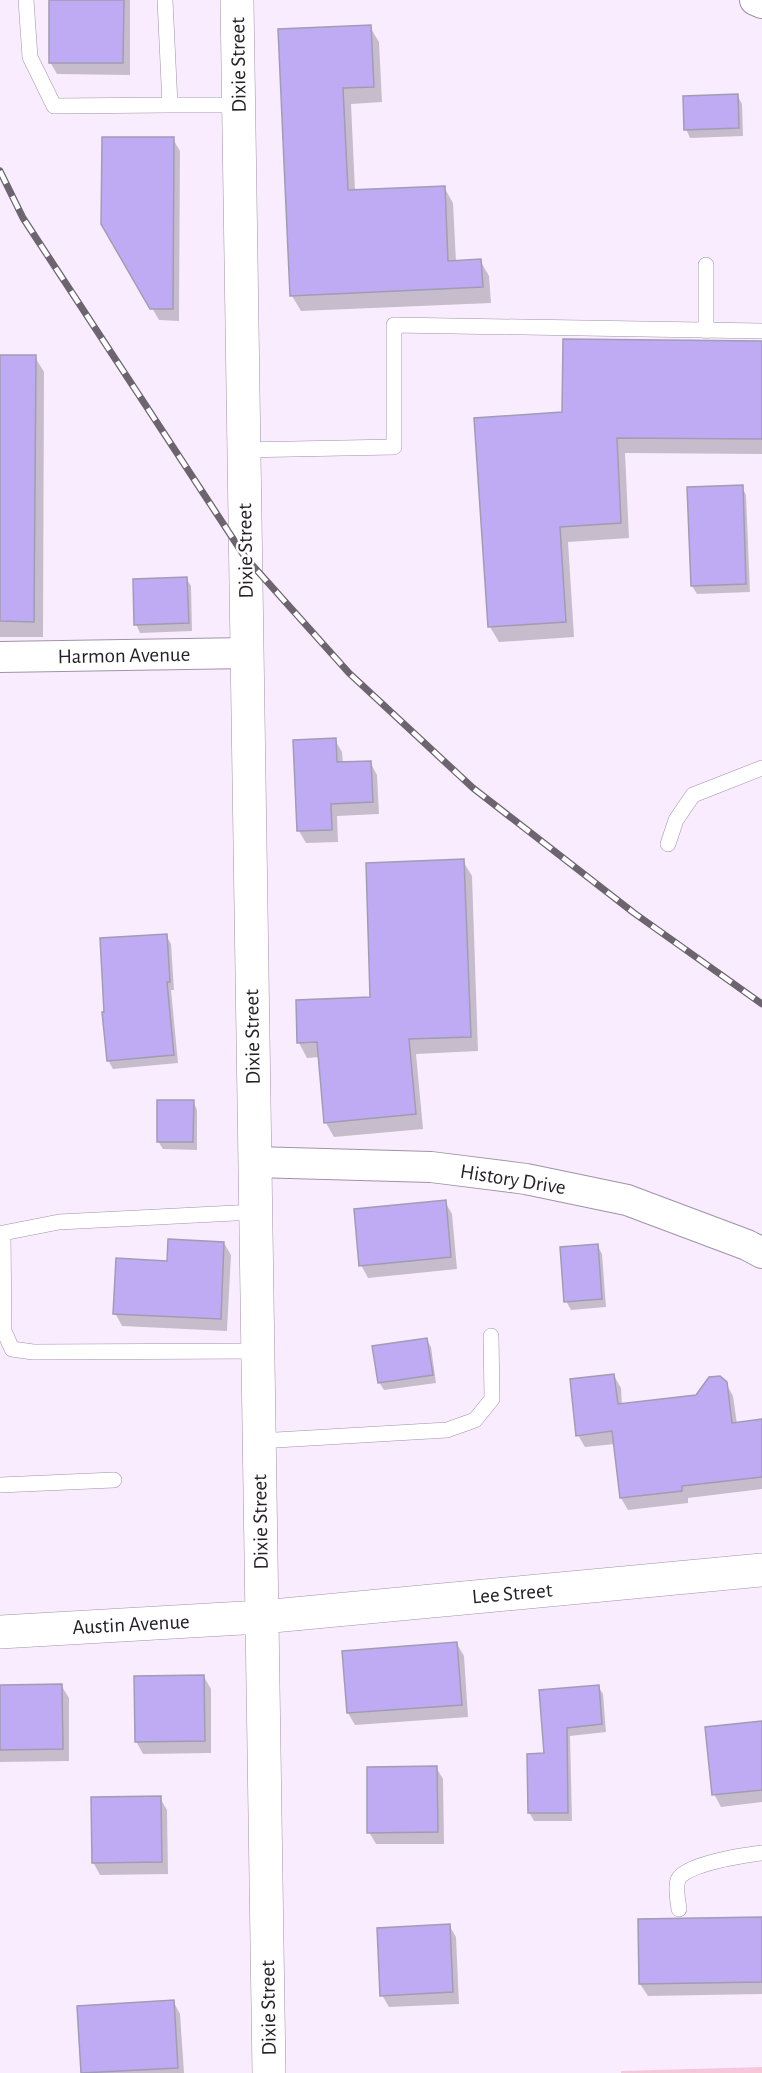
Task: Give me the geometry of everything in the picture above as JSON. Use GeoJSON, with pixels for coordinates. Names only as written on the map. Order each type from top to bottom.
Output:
{"type":"FeatureCollection","features":[{"type":"Feature","properties":{"kind":"street","name":"Dixie Street"},"geometry":{"type":"LineString","coordinates":[[237,0],[269,2073]]}},
{"type":"Feature","properties":{"kind":"street"},"geometry":{"type":"LineString","coordinates":[[755,0],[762,3]]}},
{"type":"Feature","properties":{"kind":"street","name":"Harmon Avenue"},"geometry":{"type":"LineString","coordinates":[[0,657],[248,653]]}},
{"type":"Feature","properties":{"kind":"street","name":"History Drive"},"geometry":{"type":"LineString","coordinates":[[254,1162],[431,1167],[526,1179],[627,1200],[747,1245],[762,1253]]}},
{"type":"Feature","properties":{"kind":"street","name":"Lee Street"},"geometry":{"type":"LineString","coordinates":[[262,1617],[762,1570]]}},
{"type":"Feature","properties":{"kind":"street","name":"Austin Avenue"},"geometry":{"type":"LineString","coordinates":[[0,1632],[262,1617]]}},
{"type":"Feature","properties":{"kind":"lane"},"geometry":{"type":"LineString","coordinates":[[26,0],[30,57],[54,106],[238,105]]}},
{"type":"Feature","properties":{"kind":"lane"},"geometry":{"type":"LineString","coordinates":[[165,0],[170,105]]}},
{"type":"Feature","properties":{"kind":"lane"},"geometry":{"type":"LineString","coordinates":[[706,265],[706,331]]}},
{"type":"Feature","properties":{"kind":"lane"},"geometry":{"type":"LineString","coordinates":[[243,450],[394,447],[394,325],[762,331]]}},
{"type":"Feature","properties":{"kind":"lane"},"geometry":{"type":"LineString","coordinates":[[668,844],[676,820],[693,795],[762,768]]}},
{"type":"Feature","properties":{"kind":"lane"},"geometry":{"type":"LineString","coordinates":[[255,1212],[58,1222],[3,1233],[4,1331],[12,1348],[33,1352],[257,1351]]}},
{"type":"Feature","properties":{"kind":"lane"},"geometry":{"type":"LineString","coordinates":[[259,1441],[447,1430],[475,1420],[492,1399],[491,1336]]}},
{"type":"Feature","properties":{"kind":"lane"},"geometry":{"type":"LineString","coordinates":[[0,1485],[114,1480]]}},
{"type":"Feature","properties":{"kind":"lane"},"geometry":{"type":"LineString","coordinates":[[679,1909],[678,1880],[686,1871],[741,1855],[762,1853]]}},
{"type":"Feature","properties":{"kind":"shaded area"},"geometry":{"type":"Polygon","coordinates":[[[762,2067],[762,2073],[621,2073],[621,2071],[762,2067]]]}},
{"type":"Feature","properties":{"kind":"building"},"geometry":{"type":"Polygon","coordinates":[[[49,0],[124,0],[123,63],[49,63],[49,0]]]}},
{"type":"Feature","properties":{"kind":"building"},"geometry":{"type":"Polygon","coordinates":[[[371,25],[374,87],[343,88],[348,190],[445,186],[448,261],[481,259],[483,287],[290,296],[278,29],[371,25]]]}},
{"type":"Feature","properties":{"kind":"building"},"geometry":{"type":"Polygon","coordinates":[[[738,94],[739,128],[684,130],[683,96],[738,94]]]}},
{"type":"Feature","properties":{"kind":"building"},"geometry":{"type":"Polygon","coordinates":[[[102,137],[174,137],[173,309],[150,309],[101,224],[102,137]]]}},
{"type":"Feature","properties":{"kind":"building"},"geometry":{"type":"Polygon","coordinates":[[[563,339],[762,341],[762,439],[617,438],[621,523],[560,527],[566,622],[488,627],[474,418],[562,412],[563,339]]]}},
{"type":"Feature","properties":{"kind":"building"},"geometry":{"type":"Polygon","coordinates":[[[0,355],[36,355],[34,622],[0,621],[0,355]]]}},
{"type":"Feature","properties":{"kind":"building"},"geometry":{"type":"Polygon","coordinates":[[[743,485],[746,584],[691,586],[687,487],[743,485]]]}},
{"type":"Feature","properties":{"kind":"building"},"geometry":{"type":"Polygon","coordinates":[[[187,577],[189,623],[134,625],[133,579],[187,577]]]}},
{"type":"Feature","properties":{"kind":"building"},"geometry":{"type":"Polygon","coordinates":[[[336,738],[337,762],[371,761],[373,802],[331,804],[332,830],[297,831],[293,740],[336,738]]]}},
{"type":"Feature","properties":{"kind":"building"},"geometry":{"type":"Polygon","coordinates":[[[464,859],[471,1037],[409,1039],[416,1114],[324,1123],[317,1042],[297,1043],[296,1000],[370,997],[366,863],[464,859]]]}},
{"type":"Feature","properties":{"kind":"building"},"geometry":{"type":"Polygon","coordinates":[[[167,934],[170,982],[167,982],[174,1055],[107,1061],[102,1012],[104,1012],[100,938],[167,934]]]}},
{"type":"Feature","properties":{"kind":"building"},"geometry":{"type":"Polygon","coordinates":[[[157,1100],[194,1100],[193,1142],[157,1142],[157,1100]]]}},
{"type":"Feature","properties":{"kind":"building"},"geometry":{"type":"Polygon","coordinates":[[[446,1200],[451,1257],[359,1266],[354,1209],[446,1200]]]}},
{"type":"Feature","properties":{"kind":"building"},"geometry":{"type":"Polygon","coordinates":[[[168,1239],[224,1242],[221,1319],[113,1314],[116,1258],[167,1261],[168,1239]]]}},
{"type":"Feature","properties":{"kind":"building"},"geometry":{"type":"Polygon","coordinates":[[[598,1244],[602,1299],[564,1302],[560,1247],[598,1244]]]}},
{"type":"Feature","properties":{"kind":"building"},"geometry":{"type":"Polygon","coordinates":[[[427,1338],[433,1375],[378,1383],[372,1346],[427,1338]]]}},
{"type":"Feature","properties":{"kind":"building"},"geometry":{"type":"Polygon","coordinates":[[[614,1374],[618,1404],[696,1395],[709,1377],[720,1376],[727,1382],[732,1423],[762,1419],[762,1477],[682,1486],[682,1491],[620,1498],[612,1431],[576,1436],[570,1379],[614,1374]]]}},
{"type":"Feature","properties":{"kind":"building"},"geometry":{"type":"Polygon","coordinates":[[[457,1642],[462,1705],[347,1713],[342,1651],[457,1642]]]}},
{"type":"Feature","properties":{"kind":"building"},"geometry":{"type":"Polygon","coordinates":[[[204,1675],[205,1741],[135,1742],[134,1676],[204,1675]]]}},
{"type":"Feature","properties":{"kind":"building"},"geometry":{"type":"Polygon","coordinates":[[[62,1684],[63,1749],[0,1750],[0,1685],[62,1684]]]}},
{"type":"Feature","properties":{"kind":"building"},"geometry":{"type":"Polygon","coordinates":[[[599,1685],[602,1724],[567,1728],[568,1813],[528,1813],[527,1754],[544,1753],[539,1690],[599,1685]]]}},
{"type":"Feature","properties":{"kind":"building"},"geometry":{"type":"Polygon","coordinates":[[[762,1721],[762,1790],[712,1795],[705,1727],[762,1721]]]}},
{"type":"Feature","properties":{"kind":"building"},"geometry":{"type":"Polygon","coordinates":[[[437,1766],[438,1832],[367,1833],[367,1767],[437,1766]]]}},
{"type":"Feature","properties":{"kind":"building"},"geometry":{"type":"Polygon","coordinates":[[[161,1796],[162,1862],[92,1863],[91,1797],[161,1796]]]}},
{"type":"Feature","properties":{"kind":"building"},"geometry":{"type":"Polygon","coordinates":[[[762,1917],[762,1982],[639,1984],[638,1919],[762,1917]]]}},
{"type":"Feature","properties":{"kind":"building"},"geometry":{"type":"Polygon","coordinates":[[[450,1924],[453,1992],[380,1996],[377,1928],[450,1924]]]}},
{"type":"Feature","properties":{"kind":"building"},"geometry":{"type":"Polygon","coordinates":[[[174,2000],[178,2068],[81,2073],[77,2006],[174,2000]]]}},
{"type":"Feature","properties":{"kind":"railway"},"geometry":{"type":"LineString","coordinates":[[0,171],[23,218],[245,557],[349,673],[473,788],[634,913],[762,1004]]}}]}
